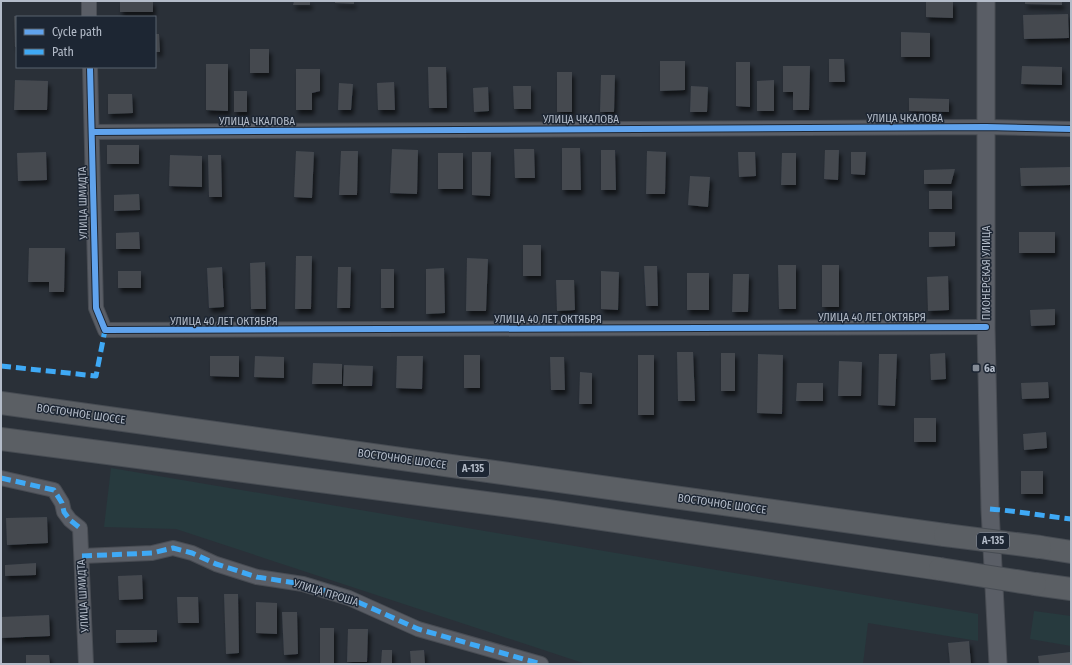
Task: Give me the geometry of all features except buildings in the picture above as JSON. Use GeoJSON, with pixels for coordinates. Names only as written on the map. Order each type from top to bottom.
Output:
{"type":"FeatureCollection","features":[{"type":"Feature","properties":{"kind":"highway","name":"ВОСТОЧНОЕ ШОССЕ"},"geometry":{"type":"LineString","coordinates":[[1,403],[1071,552]]}},
{"type":"Feature","properties":{"kind":"highway"},"geometry":{"type":"LineString","coordinates":[[1,439],[541,510],[1071,589]]}},
{"type":"Feature","properties":{"kind":"street"},"geometry":{"type":"LineString","coordinates":[[89,1],[89,16]]}},
{"type":"Feature","properties":{"kind":"street","name":"ПИОНЕРСКАЯ УЛИЦА"},"geometry":{"type":"LineString","coordinates":[[986,1],[986,327],[990,509],[998,664]]}},
{"type":"Feature","properties":{"kind":"street","name":"УЛИЦА ШМИДТА"},"geometry":{"type":"LineString","coordinates":[[90,68],[96,308],[105,330],[110,331]]}},
{"type":"Feature","properties":{"kind":"street","name":"УЛИЦА ЧКАЛОВА"},"geometry":{"type":"LineString","coordinates":[[92,132],[986,127],[1071,129]]}},
{"type":"Feature","properties":{"kind":"street","name":"УЛИЦА 40 ЛЕТ ОКТЯБРЯ"},"geometry":{"type":"LineString","coordinates":[[110,331],[986,327]]}},
{"type":"Feature","properties":{"kind":"street","name":"УЛИЦА ШМИДТА"},"geometry":{"type":"LineString","coordinates":[[1,478],[54,490],[62,503],[64,512],[70,520],[80,528],[86,664]]}},
{"type":"Feature","properties":{"kind":"street","name":"УЛИЦА ПРОША"},"geometry":{"type":"LineString","coordinates":[[82,556],[152,552],[173,548],[186,551],[216,564],[257,577],[303,584],[349,598],[418,629],[541,664]]}},
{"type":"Feature","properties":{"kind":"green space"},"geometry":{"type":"Polygon","coordinates":[[[111,468],[978,614],[978,641],[868,623],[863,664],[586,664],[176,529],[104,527],[111,468]]]}},
{"type":"Feature","properties":{"kind":"green space"},"geometry":{"type":"Polygon","coordinates":[[[1034,611],[1071,616],[1071,646],[1030,639],[1034,611]]]}},
{"type":"Feature","properties":{"kind":"marked path"},"geometry":{"type":"LineString","coordinates":[[1,366],[96,376],[105,330]]}},
{"type":"Feature","properties":{"kind":"marked path"},"geometry":{"type":"LineString","coordinates":[[1,478],[54,490],[62,503],[64,512],[70,520],[80,528]]}},
{"type":"Feature","properties":{"kind":"marked path"},"geometry":{"type":"LineString","coordinates":[[990,509],[1071,519]]}},
{"type":"Feature","properties":{"kind":"marked path"},"geometry":{"type":"LineString","coordinates":[[82,556],[152,553],[173,548],[192,553],[216,564],[257,577],[303,584],[349,598],[418,629],[541,664]]}},
{"type":"Feature","properties":{"kind":"cycle path"},"geometry":{"type":"LineString","coordinates":[[90,68],[96,308],[105,330],[986,327]]}},
{"type":"Feature","properties":{"kind":"cycle path"},"geometry":{"type":"LineString","coordinates":[[92,132],[986,127],[1071,129]]}},
{"type":"Feature","properties":{"kind":"place","name":"6а"},"geometry":{"type":"Point","coordinates":[976,368]}}]}
